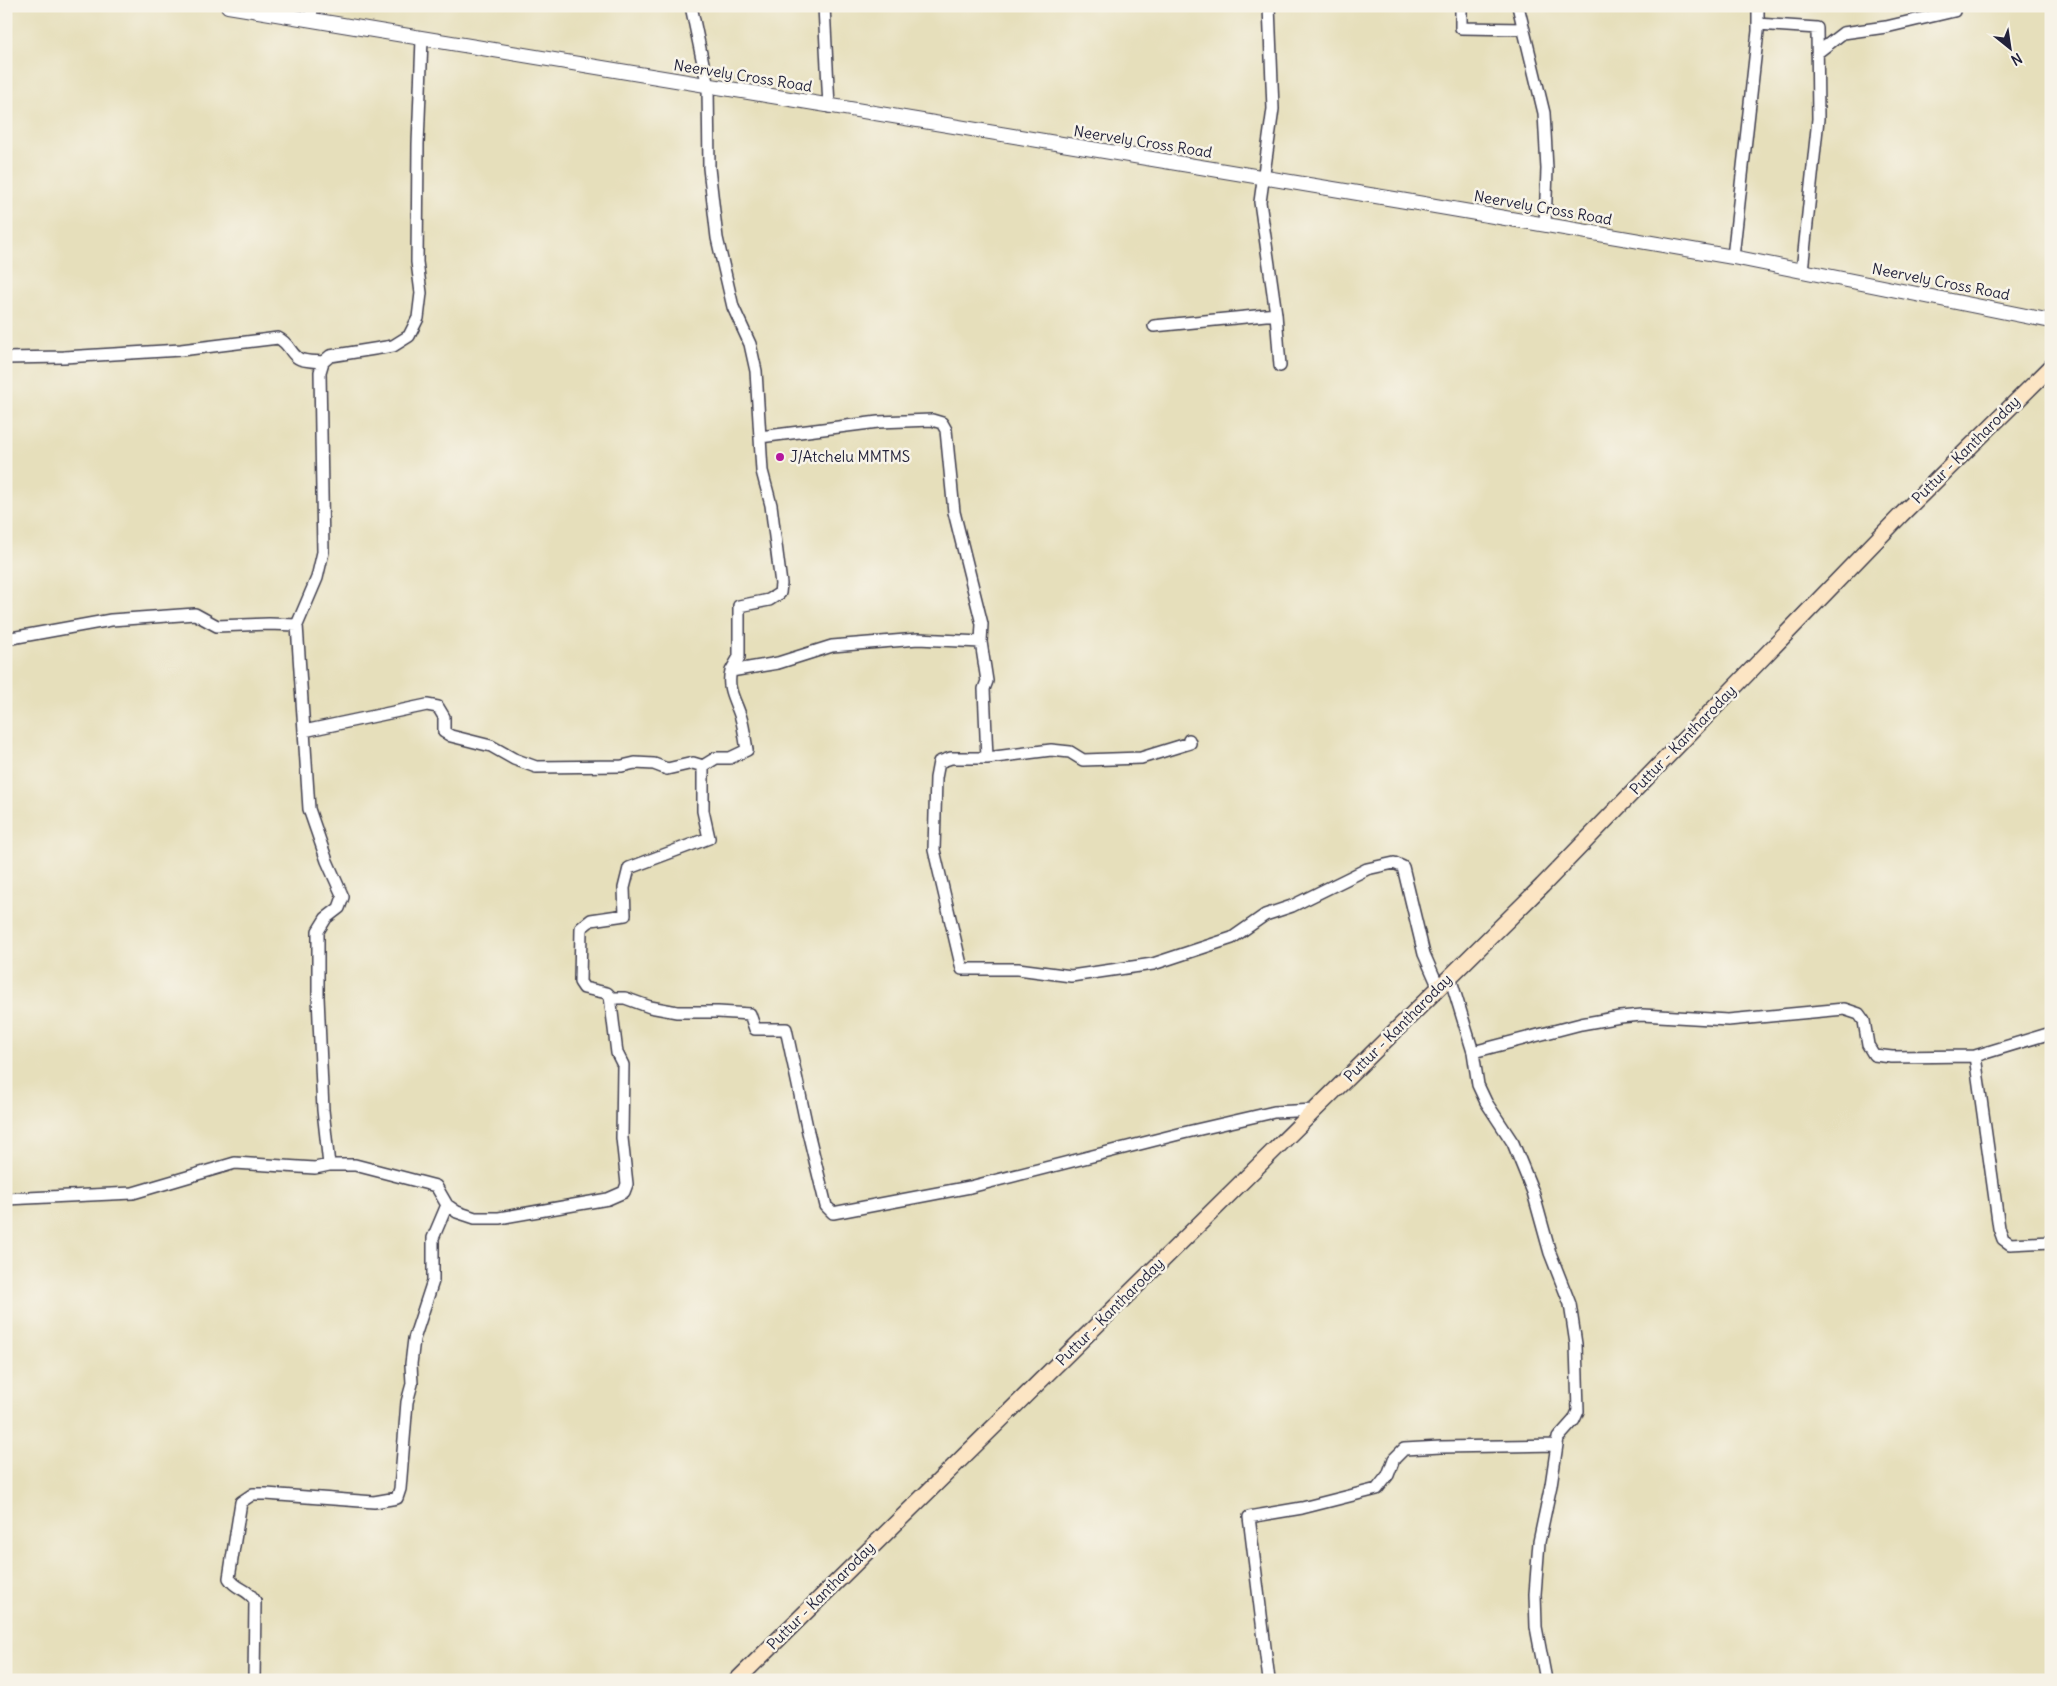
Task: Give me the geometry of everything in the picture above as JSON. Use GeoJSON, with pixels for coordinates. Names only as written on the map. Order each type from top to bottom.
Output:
{"type":"FeatureCollection","features":[{"type":"Feature","properties":{"kind":"main road","name":"Puttur - Kantharoday"},"geometry":{"type":"LineString","coordinates":[[737,1680],[1542,886],[1901,515],[2051,367]]}},
{"type":"Feature","properties":{"kind":"street","name":"Neervely Cross Road"},"geometry":{"type":"LineString","coordinates":[[228,6],[312,13],[422,39],[1732,257],[2051,321]]}},
{"type":"Feature","properties":{"kind":"street"},"geometry":{"type":"LineString","coordinates":[[304,731],[322,729],[427,705],[438,708],[444,717],[444,732],[451,736],[491,746],[514,759],[536,767],[622,766],[635,763],[654,764],[667,769],[693,763],[703,766],[716,758],[730,758],[747,750],[741,718],[732,697],[728,680],[739,657],[739,606],[769,600],[780,593],[781,584],[770,505],[762,471],[756,371],[750,344],[733,307],[717,238],[708,168],[708,87],[692,6]]}},
{"type":"Feature","properties":{"kind":"street"},"geometry":{"type":"LineString","coordinates":[[824,6],[830,107]]}},
{"type":"Feature","properties":{"kind":"street"},"geometry":{"type":"LineString","coordinates":[[1268,6],[1273,109],[1260,202],[1276,314],[1280,366]]}},
{"type":"Feature","properties":{"kind":"street"},"geometry":{"type":"LineString","coordinates":[[1461,6],[1461,28],[1524,29]]}},
{"type":"Feature","properties":{"kind":"street"},"geometry":{"type":"LineString","coordinates":[[1518,6],[1544,113],[1547,169],[1545,225]]}},
{"type":"Feature","properties":{"kind":"street"},"geometry":{"type":"LineString","coordinates":[[1732,257],[1758,24],[1758,6]]}},
{"type":"Feature","properties":{"kind":"street"},"geometry":{"type":"LineString","coordinates":[[1817,53],[1844,32],[1886,27],[1954,11],[1954,6]]}},
{"type":"Feature","properties":{"kind":"street"},"geometry":{"type":"LineString","coordinates":[[1758,24],[1817,28],[1818,119],[1802,271]]}},
{"type":"Feature","properties":{"kind":"street"},"geometry":{"type":"LineString","coordinates":[[329,1165],[323,1110],[318,1006],[318,931],[326,918],[339,908],[344,897],[327,861],[309,809],[297,624],[318,578],[323,552],[320,372],[323,362],[330,356],[393,346],[409,336],[418,318],[421,293],[417,262],[418,144],[422,39]]}},
{"type":"Feature","properties":{"kind":"street"},"geometry":{"type":"LineString","coordinates":[[1154,326],[1276,314]]}},
{"type":"Feature","properties":{"kind":"street"},"geometry":{"type":"LineString","coordinates":[[6,358],[64,357],[181,350],[278,338],[287,342],[300,360],[323,362]]}},
{"type":"Feature","properties":{"kind":"street"},"geometry":{"type":"LineString","coordinates":[[760,437],[878,422],[932,420],[942,423],[946,430],[954,512],[982,624],[981,642],[987,681],[984,689],[988,758]]}},
{"type":"Feature","properties":{"kind":"street"},"geometry":{"type":"LineString","coordinates":[[6,639],[111,620],[195,614],[217,626],[297,624]]}},
{"type":"Feature","properties":{"kind":"street"},"geometry":{"type":"LineString","coordinates":[[731,671],[778,663],[832,646],[918,639],[981,642]]}},
{"type":"Feature","properties":{"kind":"street"},"geometry":{"type":"LineString","coordinates":[[1190,740],[1190,743],[1141,758],[1082,760],[1070,752],[1051,750],[988,758],[951,758],[939,762],[936,778],[934,850],[962,969],[1018,969],[1071,976],[1153,964],[1232,938],[1265,915],[1292,906],[1367,869],[1394,862],[1403,866],[1424,954],[1445,982],[1473,1052],[1478,1085],[1486,1102],[1513,1143],[1533,1192],[1550,1253],[1570,1304],[1576,1344],[1578,1411],[1574,1420],[1558,1438],[1551,1485],[1538,1542],[1535,1594],[1536,1627],[1546,1680]]}},
{"type":"Feature","properties":{"kind":"street"},"geometry":{"type":"LineString","coordinates":[[6,1199],[133,1193],[235,1163],[315,1168],[329,1165],[355,1165],[436,1186],[447,1205],[458,1212],[475,1218],[499,1218],[608,1199],[624,1192],[627,1184],[622,1138],[623,1065],[617,1053],[611,998],[607,993],[584,988],[580,982],[580,928],[591,920],[625,915],[624,888],[629,868],[709,838],[703,811],[703,766]]}},
{"type":"Feature","properties":{"kind":"street"},"geometry":{"type":"LineString","coordinates":[[611,998],[625,998],[650,1007],[677,1012],[750,1014],[755,1029],[786,1029],[826,1206],[833,1213],[970,1187],[1174,1135],[1274,1112],[1315,1110]]}},
{"type":"Feature","properties":{"kind":"street"},"geometry":{"type":"LineString","coordinates":[[1473,1052],[1581,1024],[1620,1017],[1642,1016],[1728,1020],[1844,1009],[1859,1014],[1864,1021],[1868,1046],[1874,1055],[1892,1057],[1974,1056],[2051,1033]]}},
{"type":"Feature","properties":{"kind":"street"},"geometry":{"type":"LineString","coordinates":[[1974,1056],[1998,1219],[2003,1239],[2010,1244],[2051,1242]]}},
{"type":"Feature","properties":{"kind":"street"},"geometry":{"type":"LineString","coordinates":[[254,1680],[255,1601],[251,1593],[233,1585],[229,1578],[241,1502],[252,1494],[374,1502],[397,1498],[400,1489],[407,1402],[412,1384],[411,1364],[414,1339],[433,1281],[433,1238],[447,1205]]}},
{"type":"Feature","properties":{"kind":"street"},"geometry":{"type":"LineString","coordinates":[[1269,1680],[1249,1517],[1302,1508],[1377,1489],[1388,1475],[1394,1459],[1404,1449],[1556,1445]]}},
{"type":"Feature","properties":{"kind":"place","name":"J/Atchelu MMTMS"},"geometry":{"type":"Point","coordinates":[780,457]}}]}
